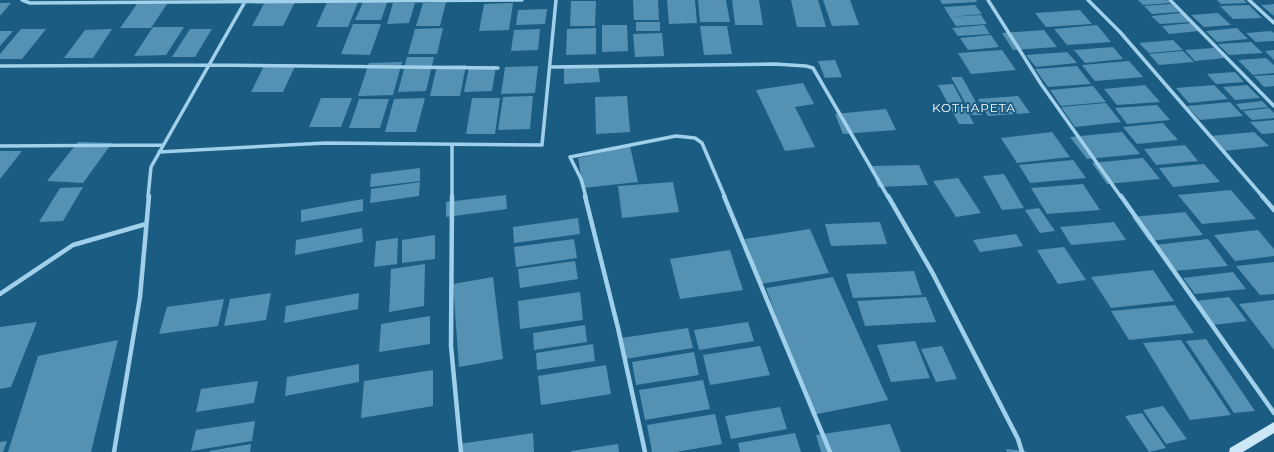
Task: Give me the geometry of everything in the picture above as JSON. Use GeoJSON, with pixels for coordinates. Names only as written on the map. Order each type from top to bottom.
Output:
{"type":"FeatureCollection","features":[{"type":"Feature","properties":{"kind":"main road"},"geometry":{"type":"LineString","coordinates":[[1234,452],[1274,427]]}},
{"type":"Feature","properties":{"kind":"street"},"geometry":{"type":"LineString","coordinates":[[22,0],[30,3],[246,0],[522,0]]}},
{"type":"Feature","properties":{"kind":"street"},"geometry":{"type":"LineString","coordinates":[[114,452],[140,297],[150,167],[246,0]]}},
{"type":"Feature","properties":{"kind":"street"},"geometry":{"type":"LineString","coordinates":[[159,152],[325,143],[542,145],[556,0]]}},
{"type":"Feature","properties":{"kind":"street"},"geometry":{"type":"LineString","coordinates":[[988,0],[1046,91],[1274,413]]}},
{"type":"Feature","properties":{"kind":"street"},"geometry":{"type":"LineString","coordinates":[[1088,0],[1120,32],[1274,210]]}},
{"type":"Feature","properties":{"kind":"street"},"geometry":{"type":"LineString","coordinates":[[1170,0],[1274,106]]}},
{"type":"Feature","properties":{"kind":"street"},"geometry":{"type":"LineString","coordinates":[[1249,0],[1274,23]]}},
{"type":"Feature","properties":{"kind":"street"},"geometry":{"type":"LineString","coordinates":[[550,67],[775,64],[806,66],[813,68],[932,272],[1018,439],[1022,452]]}},
{"type":"Feature","properties":{"kind":"street"},"geometry":{"type":"LineString","coordinates":[[0,66],[208,65],[498,68]]}},
{"type":"Feature","properties":{"kind":"street"},"geometry":{"type":"LineString","coordinates":[[645,452],[618,328],[581,179],[570,157],[676,136],[695,138],[702,143],[734,217],[810,407],[830,452]]}},
{"type":"Feature","properties":{"kind":"street"},"geometry":{"type":"LineString","coordinates":[[452,144],[451,346],[461,452]]}},
{"type":"Feature","properties":{"kind":"street"},"geometry":{"type":"LineString","coordinates":[[0,146],[163,145]]}},
{"type":"Feature","properties":{"kind":"street"},"geometry":{"type":"LineString","coordinates":[[0,294],[73,245],[146,224]]}},
{"type":"Feature","properties":{"kind":"building"},"geometry":{"type":"Polygon","coordinates":[[[266,0],[296,0],[283,26],[252,26],[266,0]]]}},
{"type":"Feature","properties":{"kind":"building"},"geometry":{"type":"Polygon","coordinates":[[[328,0],[359,0],[348,27],[316,27],[328,0]]]}},
{"type":"Feature","properties":{"kind":"building"},"geometry":{"type":"Polygon","coordinates":[[[364,0],[388,0],[381,20],[355,20],[364,0]]]}},
{"type":"Feature","properties":{"kind":"building"},"geometry":{"type":"Polygon","coordinates":[[[633,0],[658,0],[659,20],[634,20],[633,0]]]}},
{"type":"Feature","properties":{"kind":"building"},"geometry":{"type":"Polygon","coordinates":[[[667,0],[695,0],[697,23],[669,24],[667,0]]]}},
{"type":"Feature","properties":{"kind":"building"},"geometry":{"type":"Polygon","coordinates":[[[698,0],[726,0],[730,22],[700,22],[698,0]]]}},
{"type":"Feature","properties":{"kind":"building"},"geometry":{"type":"Polygon","coordinates":[[[732,0],[759,0],[763,25],[735,25],[732,0]]]}},
{"type":"Feature","properties":{"kind":"building"},"geometry":{"type":"Polygon","coordinates":[[[791,0],[818,0],[826,27],[797,27],[791,0]]]}},
{"type":"Feature","properties":{"kind":"building"},"geometry":{"type":"Polygon","coordinates":[[[823,0],[850,0],[859,25],[832,26],[823,0]]]}},
{"type":"Feature","properties":{"kind":"building"},"geometry":{"type":"Polygon","coordinates":[[[940,0],[976,0],[977,2],[942,4],[940,0]]]}},
{"type":"Feature","properties":{"kind":"building"},"geometry":{"type":"Polygon","coordinates":[[[1138,0],[1167,0],[1170,3],[1143,5],[1138,0]]]}},
{"type":"Feature","properties":{"kind":"building"},"geometry":{"type":"Polygon","coordinates":[[[1217,0],[1244,0],[1247,3],[1221,4],[1217,0]]]}},
{"type":"Feature","properties":{"kind":"building"},"geometry":{"type":"Polygon","coordinates":[[[571,1],[596,1],[595,26],[570,26],[571,1]]]}},
{"type":"Feature","properties":{"kind":"building"},"geometry":{"type":"Polygon","coordinates":[[[446,2],[440,26],[416,26],[423,3],[446,2]]]}},
{"type":"Feature","properties":{"kind":"building"},"geometry":{"type":"Polygon","coordinates":[[[0,3],[11,3],[0,16],[0,3]]]}},
{"type":"Feature","properties":{"kind":"building"},"geometry":{"type":"Polygon","coordinates":[[[393,3],[415,3],[409,23],[387,24],[393,3]]]}},
{"type":"Feature","properties":{"kind":"building"},"geometry":{"type":"Polygon","coordinates":[[[513,3],[509,30],[479,31],[484,4],[513,3]]]}},
{"type":"Feature","properties":{"kind":"building"},"geometry":{"type":"Polygon","coordinates":[[[137,4],[167,4],[151,28],[120,28],[137,4]]]}},
{"type":"Feature","properties":{"kind":"building"},"geometry":{"type":"Polygon","coordinates":[[[1171,4],[1179,12],[1152,14],[1144,6],[1171,4]]]}},
{"type":"Feature","properties":{"kind":"building"},"geometry":{"type":"Polygon","coordinates":[[[1274,4],[1274,16],[1261,5],[1274,4]]]}},
{"type":"Feature","properties":{"kind":"building"},"geometry":{"type":"Polygon","coordinates":[[[975,5],[982,14],[950,17],[944,7],[975,5]]]}},
{"type":"Feature","properties":{"kind":"building"},"geometry":{"type":"Polygon","coordinates":[[[1249,5],[1262,18],[1233,19],[1220,6],[1249,5]]]}},
{"type":"Feature","properties":{"kind":"building"},"geometry":{"type":"Polygon","coordinates":[[[547,9],[545,24],[516,25],[518,10],[547,9]]]}},
{"type":"Feature","properties":{"kind":"building"},"geometry":{"type":"Polygon","coordinates":[[[1080,10],[1092,24],[1046,27],[1035,13],[1080,10]]]}},
{"type":"Feature","properties":{"kind":"building"},"geometry":{"type":"Polygon","coordinates":[[[1181,13],[1190,22],[1160,24],[1151,16],[1181,13]]]}},
{"type":"Feature","properties":{"kind":"building"},"geometry":{"type":"Polygon","coordinates":[[[1218,13],[1231,25],[1204,27],[1191,15],[1218,13]]]}},
{"type":"Feature","properties":{"kind":"building"},"geometry":{"type":"Polygon","coordinates":[[[981,15],[987,24],[956,26],[950,17],[981,15]]]}},
{"type":"Feature","properties":{"kind":"building"},"geometry":{"type":"Polygon","coordinates":[[[636,22],[660,22],[660,31],[636,31],[636,22]]]}},
{"type":"Feature","properties":{"kind":"building"},"geometry":{"type":"Polygon","coordinates":[[[1191,23],[1199,31],[1169,34],[1162,26],[1191,23]]]}},
{"type":"Feature","properties":{"kind":"building"},"geometry":{"type":"Polygon","coordinates":[[[353,24],[381,24],[370,55],[341,54],[353,24]]]}},
{"type":"Feature","properties":{"kind":"building"},"geometry":{"type":"Polygon","coordinates":[[[602,25],[627,25],[628,51],[602,52],[602,25]]]}},
{"type":"Feature","properties":{"kind":"building"},"geometry":{"type":"Polygon","coordinates":[[[984,25],[990,34],[958,36],[952,28],[984,25]]]}},
{"type":"Feature","properties":{"kind":"building"},"geometry":{"type":"Polygon","coordinates":[[[1097,25],[1111,42],[1067,45],[1054,29],[1097,25]]]}},
{"type":"Feature","properties":{"kind":"building"},"geometry":{"type":"Polygon","coordinates":[[[700,26],[727,26],[732,54],[704,55],[700,26]]]}},
{"type":"Feature","properties":{"kind":"building"},"geometry":{"type":"Polygon","coordinates":[[[153,27],[184,27],[166,55],[134,56],[153,27]]]}},
{"type":"Feature","properties":{"kind":"building"},"geometry":{"type":"Polygon","coordinates":[[[443,28],[437,54],[408,54],[415,29],[443,28]]]}},
{"type":"Feature","properties":{"kind":"building"},"geometry":{"type":"Polygon","coordinates":[[[596,28],[596,54],[566,55],[567,29],[596,28]]]}},
{"type":"Feature","properties":{"kind":"building"},"geometry":{"type":"Polygon","coordinates":[[[1237,28],[1248,39],[1217,42],[1206,31],[1237,28]]]}},
{"type":"Feature","properties":{"kind":"building"},"geometry":{"type":"Polygon","coordinates":[[[21,29],[46,29],[22,59],[0,59],[0,54],[21,29]]]}},
{"type":"Feature","properties":{"kind":"building"},"geometry":{"type":"Polygon","coordinates":[[[112,29],[93,58],[64,58],[85,30],[112,29]]]}},
{"type":"Feature","properties":{"kind":"building"},"geometry":{"type":"Polygon","coordinates":[[[190,29],[212,29],[195,57],[172,57],[190,29]]]}},
{"type":"Feature","properties":{"kind":"building"},"geometry":{"type":"Polygon","coordinates":[[[540,29],[538,50],[511,51],[514,30],[540,29]]]}},
{"type":"Feature","properties":{"kind":"building"},"geometry":{"type":"Polygon","coordinates":[[[1044,30],[1057,47],[1013,50],[1002,33],[1044,30]]]}},
{"type":"Feature","properties":{"kind":"building"},"geometry":{"type":"Polygon","coordinates":[[[0,31],[13,31],[0,46],[0,31]]]}},
{"type":"Feature","properties":{"kind":"building"},"geometry":{"type":"Polygon","coordinates":[[[1271,31],[1274,33],[1274,41],[1256,42],[1246,33],[1271,31]]]}},
{"type":"Feature","properties":{"kind":"building"},"geometry":{"type":"Polygon","coordinates":[[[662,33],[664,56],[635,57],[633,34],[662,33]]]}},
{"type":"Feature","properties":{"kind":"building"},"geometry":{"type":"Polygon","coordinates":[[[991,35],[999,47],[968,50],[960,38],[991,35]]]}},
{"type":"Feature","properties":{"kind":"building"},"geometry":{"type":"Polygon","coordinates":[[[1173,40],[1183,50],[1149,53],[1139,43],[1173,40]]]}},
{"type":"Feature","properties":{"kind":"building"},"geometry":{"type":"Polygon","coordinates":[[[1251,42],[1263,53],[1229,55],[1218,44],[1251,42]]]}},
{"type":"Feature","properties":{"kind":"building"},"geometry":{"type":"Polygon","coordinates":[[[1113,47],[1123,59],[1085,63],[1074,50],[1113,47]]]}},
{"type":"Feature","properties":{"kind":"building"},"geometry":{"type":"Polygon","coordinates":[[[1214,48],[1225,58],[1195,61],[1185,50],[1214,48]]]}},
{"type":"Feature","properties":{"kind":"building"},"geometry":{"type":"Polygon","coordinates":[[[1002,50],[1016,70],[971,74],[958,53],[1002,50]]]}},
{"type":"Feature","properties":{"kind":"building"},"geometry":{"type":"Polygon","coordinates":[[[1274,50],[1274,60],[1265,51],[1274,50]]]}},
{"type":"Feature","properties":{"kind":"building"},"geometry":{"type":"Polygon","coordinates":[[[1183,51],[1194,62],[1159,65],[1149,54],[1183,51]]]}},
{"type":"Feature","properties":{"kind":"building"},"geometry":{"type":"Polygon","coordinates":[[[1067,52],[1077,63],[1036,67],[1026,55],[1067,52]]]}},
{"type":"Feature","properties":{"kind":"building"},"geometry":{"type":"Polygon","coordinates":[[[407,57],[434,57],[426,91],[398,92],[407,57]]]}},
{"type":"Feature","properties":{"kind":"building"},"geometry":{"type":"Polygon","coordinates":[[[1266,58],[1274,65],[1274,73],[1253,75],[1238,60],[1266,58]]]}},
{"type":"Feature","properties":{"kind":"building"},"geometry":{"type":"Polygon","coordinates":[[[835,60],[842,77],[825,78],[818,61],[835,60]]]}},
{"type":"Feature","properties":{"kind":"building"},"geometry":{"type":"Polygon","coordinates":[[[1129,61],[1143,77],[1095,81],[1082,65],[1129,61]]]}},
{"type":"Feature","properties":{"kind":"building"},"geometry":{"type":"Polygon","coordinates":[[[402,62],[393,95],[358,96],[369,63],[402,62]]]}},
{"type":"Feature","properties":{"kind":"building"},"geometry":{"type":"Polygon","coordinates":[[[265,64],[296,64],[283,92],[251,92],[265,64]]]}},
{"type":"Feature","properties":{"kind":"building"},"geometry":{"type":"Polygon","coordinates":[[[466,65],[460,96],[430,96],[437,66],[466,65]]]}},
{"type":"Feature","properties":{"kind":"building"},"geometry":{"type":"Polygon","coordinates":[[[496,66],[492,91],[464,92],[469,67],[496,66]]]}},
{"type":"Feature","properties":{"kind":"building"},"geometry":{"type":"Polygon","coordinates":[[[538,66],[535,93],[501,94],[505,67],[538,66]]]}},
{"type":"Feature","properties":{"kind":"building"},"geometry":{"type":"Polygon","coordinates":[[[598,66],[600,82],[564,84],[564,68],[598,66]]]}},
{"type":"Feature","properties":{"kind":"building"},"geometry":{"type":"Polygon","coordinates":[[[1077,66],[1091,84],[1048,87],[1035,69],[1077,66]]]}},
{"type":"Feature","properties":{"kind":"building"},"geometry":{"type":"Polygon","coordinates":[[[1235,72],[1244,82],[1216,84],[1207,74],[1235,72]]]}},
{"type":"Feature","properties":{"kind":"building"},"geometry":{"type":"Polygon","coordinates":[[[1274,75],[1274,86],[1264,87],[1254,76],[1274,75]]]}},
{"type":"Feature","properties":{"kind":"building"},"geometry":{"type":"Polygon","coordinates":[[[951,77],[962,77],[983,115],[972,115],[951,77]]]}},
{"type":"Feature","properties":{"kind":"building"},"geometry":{"type":"Polygon","coordinates":[[[803,83],[814,104],[795,107],[815,147],[785,151],[756,90],[803,83]]]}},
{"type":"Feature","properties":{"kind":"building"},"geometry":{"type":"Polygon","coordinates":[[[953,84],[974,124],[959,124],[938,85],[953,84]]]}},
{"type":"Feature","properties":{"kind":"building"},"geometry":{"type":"Polygon","coordinates":[[[1145,85],[1160,102],[1117,105],[1104,89],[1145,85]]]}},
{"type":"Feature","properties":{"kind":"building"},"geometry":{"type":"Polygon","coordinates":[[[1214,85],[1228,99],[1189,103],[1176,88],[1214,85]]]}},
{"type":"Feature","properties":{"kind":"building"},"geometry":{"type":"Polygon","coordinates":[[[1247,85],[1260,98],[1235,100],[1223,87],[1247,85]]]}},
{"type":"Feature","properties":{"kind":"building"},"geometry":{"type":"Polygon","coordinates":[[[1093,86],[1106,102],[1061,106],[1050,90],[1093,86]]]}},
{"type":"Feature","properties":{"kind":"building"},"geometry":{"type":"Polygon","coordinates":[[[533,96],[530,129],[498,130],[503,97],[533,96]]]}},
{"type":"Feature","properties":{"kind":"building"},"geometry":{"type":"Polygon","coordinates":[[[627,96],[630,132],[596,134],[595,97],[627,96]]]}},
{"type":"Feature","properties":{"kind":"building"},"geometry":{"type":"Polygon","coordinates":[[[1018,96],[1030,113],[988,116],[978,99],[1018,96]]]}},
{"type":"Feature","properties":{"kind":"building"},"geometry":{"type":"Polygon","coordinates":[[[321,98],[352,98],[341,127],[309,127],[321,98]]]}},
{"type":"Feature","properties":{"kind":"building"},"geometry":{"type":"Polygon","coordinates":[[[425,98],[416,132],[385,132],[394,99],[425,98]]]}},
{"type":"Feature","properties":{"kind":"building"},"geometry":{"type":"Polygon","coordinates":[[[472,98],[500,98],[495,134],[466,134],[472,98]]]}},
{"type":"Feature","properties":{"kind":"building"},"geometry":{"type":"Polygon","coordinates":[[[359,99],[389,99],[380,128],[349,128],[359,99]]]}},
{"type":"Feature","properties":{"kind":"building"},"geometry":{"type":"Polygon","coordinates":[[[1262,101],[1268,107],[1241,110],[1236,104],[1262,101]]]}},
{"type":"Feature","properties":{"kind":"building"},"geometry":{"type":"Polygon","coordinates":[[[1230,102],[1243,116],[1200,120],[1187,106],[1230,102]]]}},
{"type":"Feature","properties":{"kind":"building"},"geometry":{"type":"Polygon","coordinates":[[[1106,103],[1121,122],[1075,127],[1061,107],[1106,103]]]}},
{"type":"Feature","properties":{"kind":"building"},"geometry":{"type":"Polygon","coordinates":[[[1157,105],[1170,120],[1127,124],[1115,108],[1157,105]]]}},
{"type":"Feature","properties":{"kind":"building"},"geometry":{"type":"Polygon","coordinates":[[[1269,108],[1274,113],[1274,118],[1252,120],[1243,111],[1269,108]]]}},
{"type":"Feature","properties":{"kind":"building"},"geometry":{"type":"Polygon","coordinates":[[[886,109],[896,130],[843,134],[835,114],[886,109]]]}},
{"type":"Feature","properties":{"kind":"building"},"geometry":{"type":"Polygon","coordinates":[[[1274,120],[1274,133],[1262,134],[1250,122],[1274,120]]]}},
{"type":"Feature","properties":{"kind":"building"},"geometry":{"type":"Polygon","coordinates":[[[1163,123],[1178,140],[1137,144],[1123,127],[1163,123]]]}},
{"type":"Feature","properties":{"kind":"building"},"geometry":{"type":"Polygon","coordinates":[[[1052,132],[1070,157],[1017,163],[1001,138],[1052,132]]]}},
{"type":"Feature","properties":{"kind":"building"},"geometry":{"type":"Polygon","coordinates":[[[1122,132],[1140,154],[1087,159],[1070,137],[1122,132]]]}},
{"type":"Feature","properties":{"kind":"building"},"geometry":{"type":"Polygon","coordinates":[[[1254,132],[1269,146],[1224,151],[1210,136],[1254,132]]]}},
{"type":"Feature","properties":{"kind":"building"},"geometry":{"type":"Polygon","coordinates":[[[78,142],[112,143],[83,183],[47,181],[78,142]]]}},
{"type":"Feature","properties":{"kind":"building"},"geometry":{"type":"Polygon","coordinates":[[[1185,145],[1198,161],[1156,165],[1144,149],[1185,145]]]}},
{"type":"Feature","properties":{"kind":"building"},"geometry":{"type":"Polygon","coordinates":[[[630,146],[638,182],[583,188],[578,158],[630,146]]]}},
{"type":"Feature","properties":{"kind":"building"},"geometry":{"type":"Polygon","coordinates":[[[0,151],[22,151],[0,179],[0,151]]]}},
{"type":"Feature","properties":{"kind":"building"},"geometry":{"type":"Polygon","coordinates":[[[1143,158],[1160,179],[1107,184],[1092,163],[1143,158]]]}},
{"type":"Feature","properties":{"kind":"building"},"geometry":{"type":"Polygon","coordinates":[[[1073,160],[1086,178],[1030,183],[1019,165],[1073,160]]]}},
{"type":"Feature","properties":{"kind":"building"},"geometry":{"type":"Polygon","coordinates":[[[1204,164],[1220,182],[1173,187],[1159,168],[1204,164]]]}},
{"type":"Feature","properties":{"kind":"building"},"geometry":{"type":"Polygon","coordinates":[[[919,165],[928,185],[878,187],[871,166],[919,165]]]}},
{"type":"Feature","properties":{"kind":"building"},"geometry":{"type":"Polygon","coordinates":[[[420,168],[420,181],[370,187],[371,174],[420,168]]]}},
{"type":"Feature","properties":{"kind":"building"},"geometry":{"type":"Polygon","coordinates":[[[1004,174],[1024,208],[1002,210],[983,176],[1004,174]]]}},
{"type":"Feature","properties":{"kind":"building"},"geometry":{"type":"Polygon","coordinates":[[[958,178],[981,213],[956,217],[933,181],[958,178]]]}},
{"type":"Feature","properties":{"kind":"building"},"geometry":{"type":"Polygon","coordinates":[[[420,182],[419,196],[370,203],[371,189],[420,182]]]}},
{"type":"Feature","properties":{"kind":"building"},"geometry":{"type":"Polygon","coordinates":[[[673,182],[679,212],[622,218],[618,186],[673,182]]]}},
{"type":"Feature","properties":{"kind":"building"},"geometry":{"type":"Polygon","coordinates":[[[1083,184],[1100,210],[1047,214],[1031,188],[1083,184]]]}},
{"type":"Feature","properties":{"kind":"building"},"geometry":{"type":"Polygon","coordinates":[[[83,187],[63,221],[39,222],[60,188],[83,187]]]}},
{"type":"Feature","properties":{"kind":"building"},"geometry":{"type":"Polygon","coordinates":[[[1231,190],[1256,219],[1202,224],[1178,195],[1231,190]]]}},
{"type":"Feature","properties":{"kind":"building"},"geometry":{"type":"Polygon","coordinates":[[[506,195],[507,209],[446,217],[446,202],[506,195]]]}},
{"type":"Feature","properties":{"kind":"building"},"geometry":{"type":"Polygon","coordinates":[[[363,199],[363,211],[301,222],[301,210],[363,199]]]}},
{"type":"Feature","properties":{"kind":"building"},"geometry":{"type":"Polygon","coordinates":[[[1039,208],[1055,231],[1040,233],[1025,210],[1039,208]]]}},
{"type":"Feature","properties":{"kind":"building"},"geometry":{"type":"Polygon","coordinates":[[[1185,212],[1203,235],[1149,241],[1132,217],[1185,212]]]}},
{"type":"Feature","properties":{"kind":"building"},"geometry":{"type":"Polygon","coordinates":[[[578,218],[580,234],[514,243],[513,227],[578,218]]]}},
{"type":"Feature","properties":{"kind":"building"},"geometry":{"type":"Polygon","coordinates":[[[880,222],[887,244],[831,246],[825,224],[880,222]]]}},
{"type":"Feature","properties":{"kind":"building"},"geometry":{"type":"Polygon","coordinates":[[[1114,222],[1126,240],[1071,245],[1060,227],[1114,222]]]}},
{"type":"Feature","properties":{"kind":"building"},"geometry":{"type":"Polygon","coordinates":[[[362,228],[363,242],[295,255],[296,240],[362,228]]]}},
{"type":"Feature","properties":{"kind":"building"},"geometry":{"type":"Polygon","coordinates":[[[810,229],[829,273],[761,284],[745,239],[810,229]]]}},
{"type":"Feature","properties":{"kind":"building"},"geometry":{"type":"Polygon","coordinates":[[[1258,230],[1274,249],[1274,256],[1235,261],[1214,235],[1258,230]]]}},
{"type":"Feature","properties":{"kind":"building"},"geometry":{"type":"Polygon","coordinates":[[[1016,234],[1023,246],[980,252],[973,240],[1016,234]]]}},
{"type":"Feature","properties":{"kind":"building"},"geometry":{"type":"Polygon","coordinates":[[[435,235],[435,259],[402,263],[402,240],[435,235]]]}},
{"type":"Feature","properties":{"kind":"building"},"geometry":{"type":"Polygon","coordinates":[[[398,238],[397,264],[374,267],[376,241],[398,238]]]}},
{"type":"Feature","properties":{"kind":"building"},"geometry":{"type":"Polygon","coordinates":[[[574,239],[577,258],[516,267],[514,247],[574,239]]]}},
{"type":"Feature","properties":{"kind":"building"},"geometry":{"type":"Polygon","coordinates":[[[1208,239],[1228,266],[1174,271],[1154,245],[1208,239]]]}},
{"type":"Feature","properties":{"kind":"building"},"geometry":{"type":"Polygon","coordinates":[[[1064,247],[1086,280],[1058,284],[1037,250],[1064,247]]]}},
{"type":"Feature","properties":{"kind":"building"},"geometry":{"type":"Polygon","coordinates":[[[730,250],[743,290],[680,299],[670,259],[730,250]]]}},
{"type":"Feature","properties":{"kind":"building"},"geometry":{"type":"Polygon","coordinates":[[[575,261],[578,279],[520,288],[518,269],[575,261]]]}},
{"type":"Feature","properties":{"kind":"building"},"geometry":{"type":"Polygon","coordinates":[[[1274,262],[1274,294],[1260,295],[1236,266],[1274,262]]]}},
{"type":"Feature","properties":{"kind":"building"},"geometry":{"type":"Polygon","coordinates":[[[425,264],[424,306],[389,312],[391,269],[425,264]]]}},
{"type":"Feature","properties":{"kind":"building"},"geometry":{"type":"Polygon","coordinates":[[[1153,270],[1174,301],[1111,308],[1091,277],[1153,270]]]}},
{"type":"Feature","properties":{"kind":"building"},"geometry":{"type":"Polygon","coordinates":[[[914,271],[922,295],[853,298],[846,274],[914,271]]]}},
{"type":"Feature","properties":{"kind":"building"},"geometry":{"type":"Polygon","coordinates":[[[1233,272],[1246,289],[1195,294],[1183,278],[1233,272]]]}},
{"type":"Feature","properties":{"kind":"building"},"geometry":{"type":"Polygon","coordinates":[[[493,277],[503,359],[459,367],[453,284],[493,277]]]}},
{"type":"Feature","properties":{"kind":"building"},"geometry":{"type":"Polygon","coordinates":[[[833,277],[888,400],[812,415],[766,288],[833,277]]]}},
{"type":"Feature","properties":{"kind":"building"},"geometry":{"type":"Polygon","coordinates":[[[580,292],[583,320],[520,329],[518,301],[580,292]]]}},
{"type":"Feature","properties":{"kind":"building"},"geometry":{"type":"Polygon","coordinates":[[[271,293],[266,320],[224,326],[230,299],[271,293]]]}},
{"type":"Feature","properties":{"kind":"building"},"geometry":{"type":"Polygon","coordinates":[[[359,293],[358,309],[284,323],[286,306],[359,293]]]}},
{"type":"Feature","properties":{"kind":"building"},"geometry":{"type":"Polygon","coordinates":[[[926,297],[936,322],[865,326],[857,301],[926,297]]]}},
{"type":"Feature","properties":{"kind":"building"},"geometry":{"type":"Polygon","coordinates":[[[1229,297],[1247,321],[1213,325],[1196,301],[1229,297]]]}},
{"type":"Feature","properties":{"kind":"building"},"geometry":{"type":"Polygon","coordinates":[[[224,299],[218,326],[159,334],[167,307],[224,299]]]}},
{"type":"Feature","properties":{"kind":"building"},"geometry":{"type":"Polygon","coordinates":[[[1274,300],[1274,350],[1239,304],[1274,300]]]}},
{"type":"Feature","properties":{"kind":"building"},"geometry":{"type":"Polygon","coordinates":[[[1175,305],[1194,333],[1129,340],[1111,311],[1175,305]]]}},
{"type":"Feature","properties":{"kind":"building"},"geometry":{"type":"Polygon","coordinates":[[[430,316],[430,344],[379,352],[381,324],[430,316]]]}},
{"type":"Feature","properties":{"kind":"building"},"geometry":{"type":"Polygon","coordinates":[[[37,322],[11,387],[0,389],[0,327],[37,322]]]}},
{"type":"Feature","properties":{"kind":"building"},"geometry":{"type":"Polygon","coordinates":[[[748,322],[754,341],[699,350],[694,330],[748,322]]]}},
{"type":"Feature","properties":{"kind":"building"},"geometry":{"type":"Polygon","coordinates":[[[585,325],[587,342],[534,350],[533,333],[585,325]]]}},
{"type":"Feature","properties":{"kind":"building"},"geometry":{"type":"Polygon","coordinates":[[[688,328],[693,348],[625,359],[621,338],[688,328]]]}},
{"type":"Feature","properties":{"kind":"building"},"geometry":{"type":"Polygon","coordinates":[[[1206,339],[1255,411],[1234,413],[1186,341],[1206,339]]]}},
{"type":"Feature","properties":{"kind":"building"},"geometry":{"type":"Polygon","coordinates":[[[118,340],[91,452],[8,452],[38,356],[118,340]]]}},
{"type":"Feature","properties":{"kind":"building"},"geometry":{"type":"Polygon","coordinates":[[[1181,340],[1231,415],[1190,420],[1143,343],[1181,340]]]}},
{"type":"Feature","properties":{"kind":"building"},"geometry":{"type":"Polygon","coordinates":[[[915,341],[930,378],[891,382],[877,345],[915,341]]]}},
{"type":"Feature","properties":{"kind":"building"},"geometry":{"type":"Polygon","coordinates":[[[593,344],[595,361],[537,370],[536,353],[593,344]]]}},
{"type":"Feature","properties":{"kind":"building"},"geometry":{"type":"Polygon","coordinates":[[[760,346],[770,375],[710,385],[703,355],[760,346]]]}},
{"type":"Feature","properties":{"kind":"building"},"geometry":{"type":"Polygon","coordinates":[[[942,346],[957,379],[936,382],[921,349],[942,346]]]}},
{"type":"Feature","properties":{"kind":"building"},"geometry":{"type":"Polygon","coordinates":[[[694,352],[699,375],[636,385],[632,362],[694,352]]]}},
{"type":"Feature","properties":{"kind":"building"},"geometry":{"type":"Polygon","coordinates":[[[359,364],[359,382],[285,396],[287,377],[359,364]]]}},
{"type":"Feature","properties":{"kind":"building"},"geometry":{"type":"Polygon","coordinates":[[[606,365],[611,394],[541,405],[538,376],[606,365]]]}},
{"type":"Feature","properties":{"kind":"building"},"geometry":{"type":"Polygon","coordinates":[[[433,370],[433,406],[361,418],[364,381],[433,370]]]}},
{"type":"Feature","properties":{"kind":"building"},"geometry":{"type":"Polygon","coordinates":[[[703,380],[710,409],[645,420],[639,390],[703,380]]]}},
{"type":"Feature","properties":{"kind":"building"},"geometry":{"type":"Polygon","coordinates":[[[258,381],[254,403],[196,412],[201,389],[258,381]]]}},
{"type":"Feature","properties":{"kind":"building"},"geometry":{"type":"Polygon","coordinates":[[[1163,406],[1187,439],[1166,444],[1143,410],[1163,406]]]}},
{"type":"Feature","properties":{"kind":"building"},"geometry":{"type":"Polygon","coordinates":[[[780,407],[787,429],[731,439],[725,416],[780,407]]]}},
{"type":"Feature","properties":{"kind":"building"},"geometry":{"type":"Polygon","coordinates":[[[1142,413],[1166,448],[1149,452],[1125,416],[1142,413]]]}},
{"type":"Feature","properties":{"kind":"building"},"geometry":{"type":"Polygon","coordinates":[[[715,414],[722,444],[676,452],[652,452],[647,425],[715,414]]]}},
{"type":"Feature","properties":{"kind":"building"},"geometry":{"type":"Polygon","coordinates":[[[255,421],[252,441],[191,451],[196,430],[255,421]]]}},
{"type":"Feature","properties":{"kind":"building"},"geometry":{"type":"Polygon","coordinates":[[[890,424],[901,452],[821,452],[816,435],[890,424]]]}},
{"type":"Feature","properties":{"kind":"building"},"geometry":{"type":"Polygon","coordinates":[[[533,433],[534,452],[459,452],[459,444],[533,433]]]}},
{"type":"Feature","properties":{"kind":"building"},"geometry":{"type":"Polygon","coordinates":[[[795,433],[801,452],[740,452],[738,443],[795,433]]]}},
{"type":"Feature","properties":{"kind":"building"},"geometry":{"type":"Polygon","coordinates":[[[7,441],[3,452],[0,452],[0,442],[7,441]]]}},
{"type":"Feature","properties":{"kind":"building"},"geometry":{"type":"Polygon","coordinates":[[[251,444],[250,452],[209,451],[251,444]]]}},
{"type":"Feature","properties":{"kind":"building"},"geometry":{"type":"Polygon","coordinates":[[[618,444],[619,452],[571,452],[571,451],[618,444]]]}},
{"type":"Feature","properties":{"kind":"building"},"geometry":{"type":"Polygon","coordinates":[[[1006,449],[1026,451],[1026,452],[1007,452],[1006,449]]]}},
{"type":"Feature","properties":{"kind":"district","name":"KOTHAPETA"},"geometry":{"type":"Point","coordinates":[974,107]}}]}
